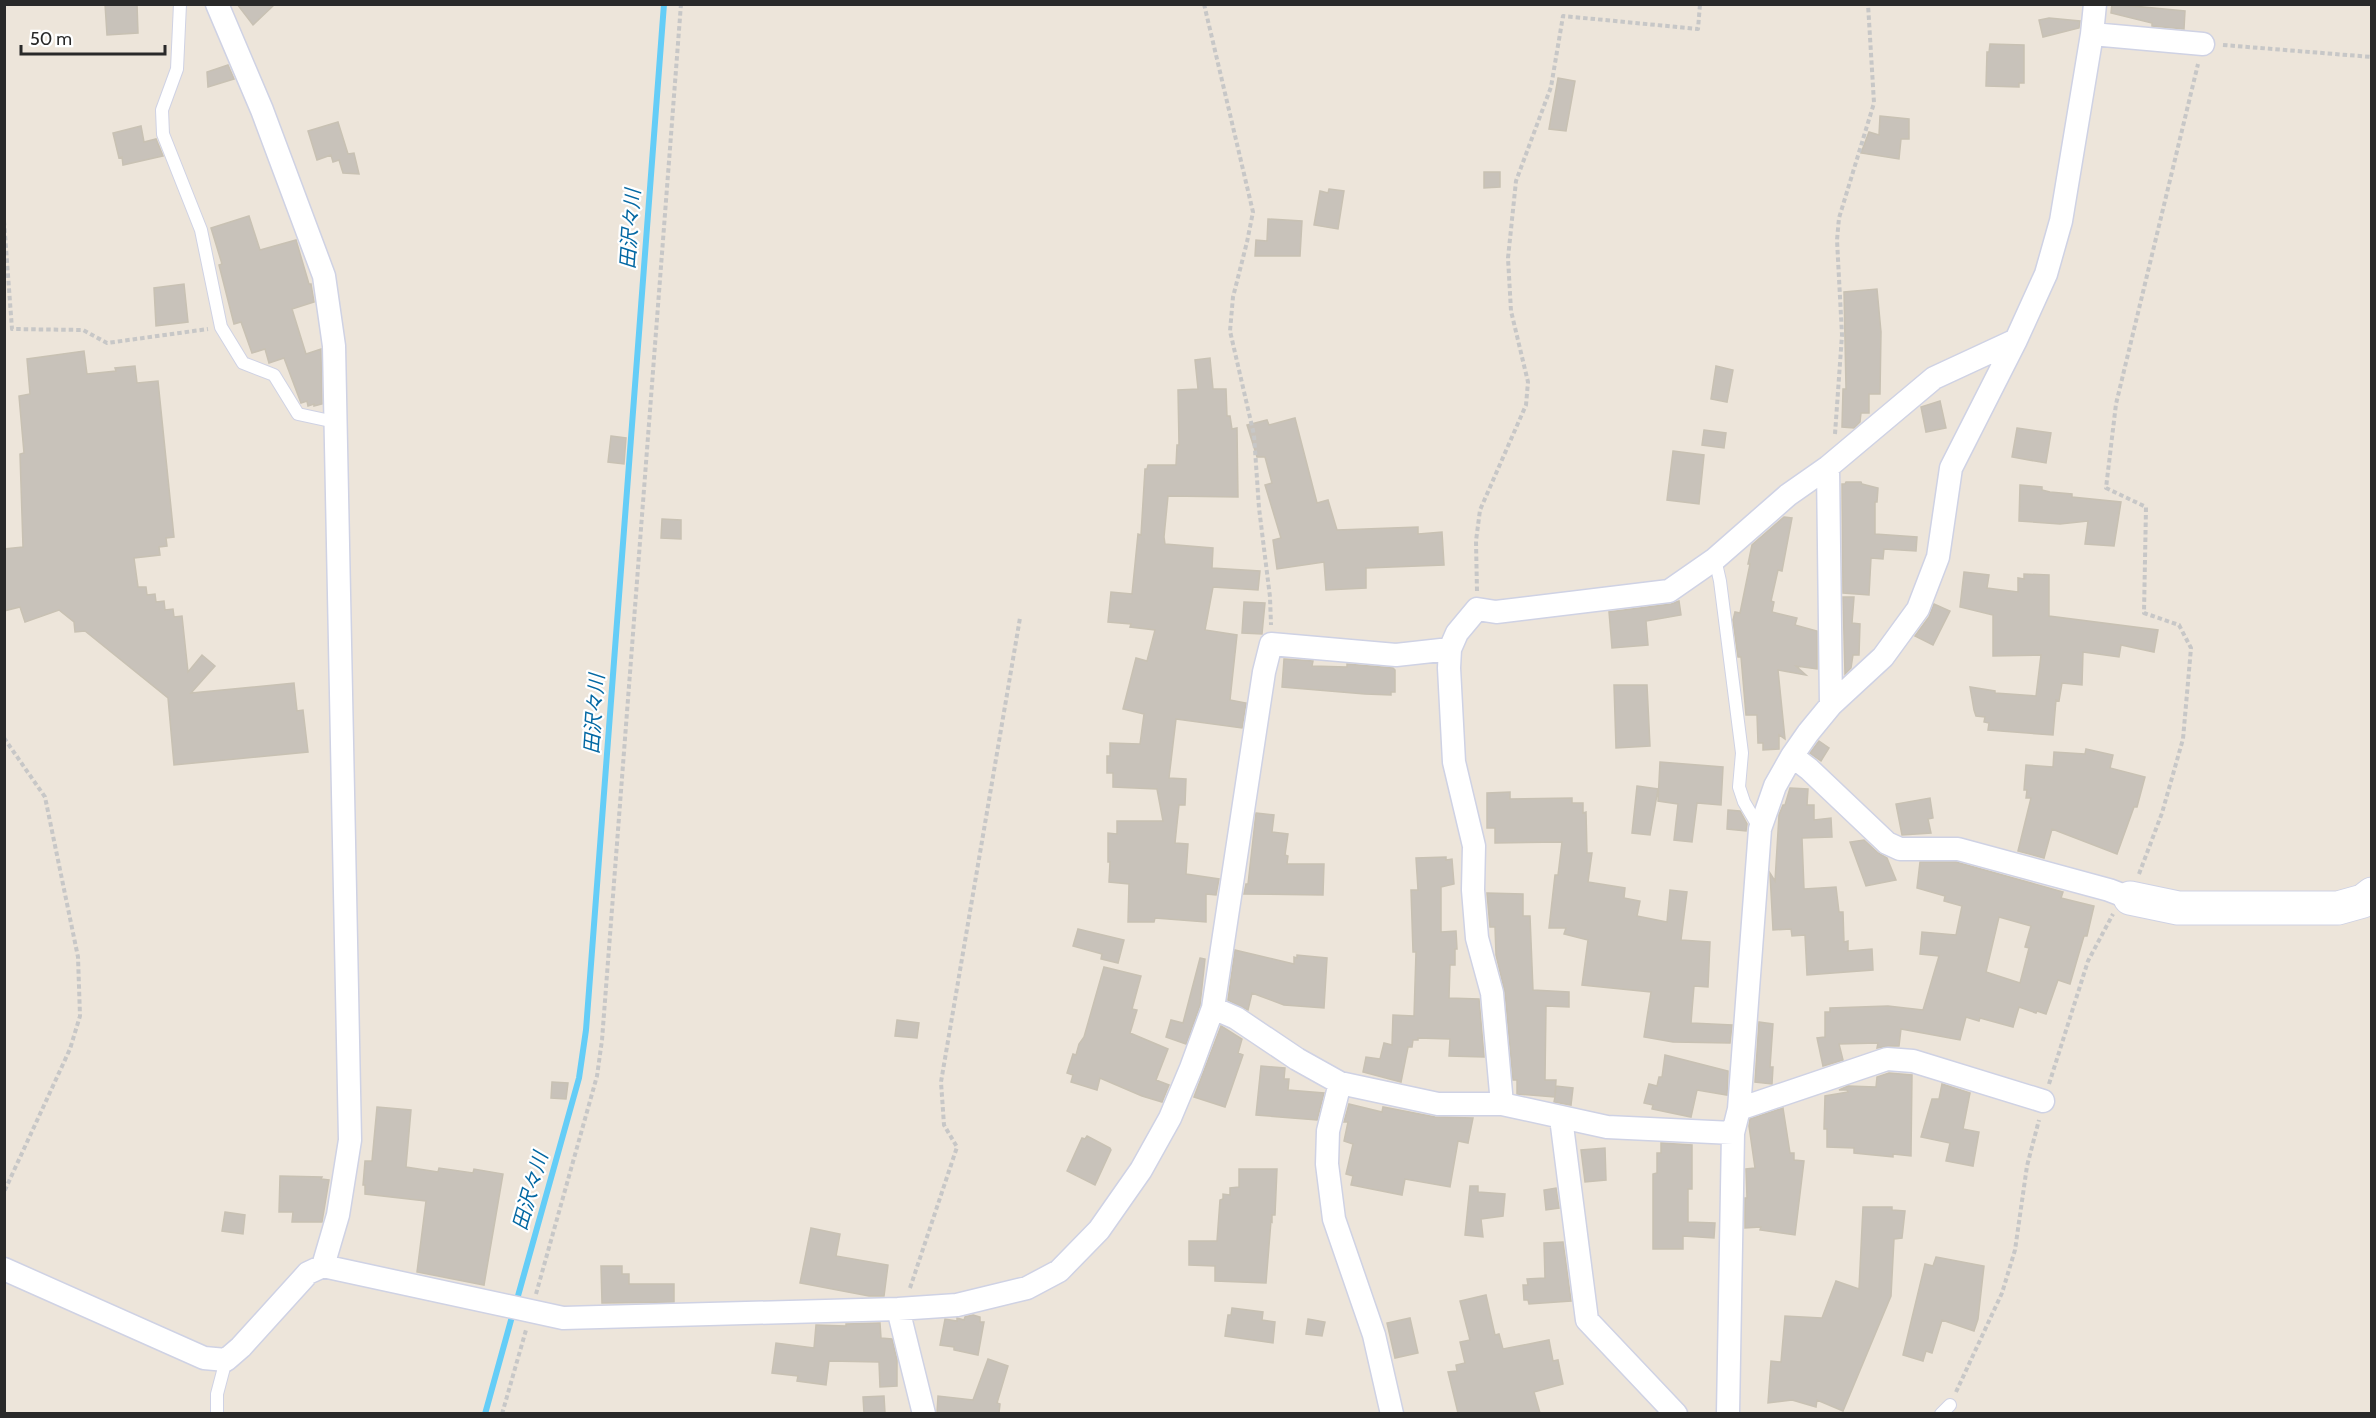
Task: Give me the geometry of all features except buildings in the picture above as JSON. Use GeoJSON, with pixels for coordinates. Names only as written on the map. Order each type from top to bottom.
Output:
{"type":"FeatureCollection","features":[{"type":"Feature","properties":{"kind":"street"},"geometry":{"type":"LineString","coordinates":[[217,4],[262,110],[324,276],[334,346],[350,1140],[338,1215],[323,1266]]}},
{"type":"Feature","properties":{"kind":"street"},"geometry":{"type":"LineString","coordinates":[[1728,1413],[1733,1133],[1739,1109],[1760,829],[1775,786],[1792,756],[1831,705],[1883,657],[1918,609],[1938,557],[1951,468],[2016,340],[2046,274],[2061,221],[2092,34],[2094,4]]}},
{"type":"Feature","properties":{"kind":"street"},"geometry":{"type":"LineString","coordinates":[[2092,34],[2203,44]]}},
{"type":"Feature","properties":{"kind":"street"},"geometry":{"type":"LineString","coordinates":[[1502,1104],[1492,993],[1477,938],[1473,890],[1474,846],[1455,762],[1449,668],[1450,649],[1457,633],[1477,609],[1496,612],[1669,591],[1715,559],[1788,495],[1828,466],[1934,378],[2016,340]]}},
{"type":"Feature","properties":{"kind":"street"},"geometry":{"type":"LineString","coordinates":[[1828,466],[1831,705]]}},
{"type":"Feature","properties":{"kind":"street"},"geometry":{"type":"LineString","coordinates":[[4,1269],[204,1358],[226,1360],[241,1347],[308,1273],[323,1266],[563,1318],[898,1309],[957,1305],[1027,1288],[1059,1271],[1099,1230],[1141,1170],[1170,1118],[1191,1068],[1213,1008],[1264,672],[1271,644],[1396,655],[1450,649]]}},
{"type":"Feature","properties":{"kind":"street"},"geometry":{"type":"LineString","coordinates":[[1792,756],[1809,769],[1887,843],[1900,849],[1958,849],[2109,890],[2130,898],[2178,908],[2338,908],[2363,901],[2372,894]]}},
{"type":"Feature","properties":{"kind":"street"},"geometry":{"type":"LineString","coordinates":[[1213,1008],[1236,1018],[1297,1059],[1340,1083],[1438,1104],[1502,1104],[1607,1127],[1733,1133]]}},
{"type":"Feature","properties":{"kind":"street"},"geometry":{"type":"LineString","coordinates":[[1739,1109],[1887,1059],[1913,1061],[2043,1101]]}},
{"type":"Feature","properties":{"kind":"street"},"geometry":{"type":"LineString","coordinates":[[1340,1083],[1328,1131],[1327,1164],[1334,1219],[1374,1335],[1392,1413]]}},
{"type":"Feature","properties":{"kind":"street"},"geometry":{"type":"LineString","coordinates":[[1561,1118],[1587,1320],[1676,1413]]}},
{"type":"Feature","properties":{"kind":"street"},"geometry":{"type":"LineString","coordinates":[[898,1309],[924,1413]]}},
{"type":"Feature","properties":{"kind":"lane"},"geometry":{"type":"LineString","coordinates":[[180,4],[177,69],[162,110],[163,134],[201,230],[221,327],[243,363],[274,375],[298,414],[335,422]]}},
{"type":"Feature","properties":{"kind":"lane"},"geometry":{"type":"LineString","coordinates":[[1715,559],[1720,581],[1742,753],[1739,787],[1744,802],[1760,829]]}},
{"type":"Feature","properties":{"kind":"lane"},"geometry":{"type":"LineString","coordinates":[[217,1413],[217,1394],[226,1360]]}},
{"type":"Feature","properties":{"kind":"path"},"geometry":{"type":"LineString","coordinates":[[502,1413],[521,1309],[597,1076],[602,1040],[681,4]]}},
{"type":"Feature","properties":{"kind":"path"},"geometry":{"type":"LineString","coordinates":[[1203,4],[1253,212],[1233,297],[1230,331],[1254,435],[1259,508],[1270,597],[1271,644]]}},
{"type":"Feature","properties":{"kind":"path"},"geometry":{"type":"LineString","coordinates":[[1477,609],[1476,541],[1480,510],[1526,405],[1528,382],[1511,311],[1508,258],[1516,181],[1551,87],[1563,16],[1698,29],[1700,4]]}},
{"type":"Feature","properties":{"kind":"path"},"geometry":{"type":"LineString","coordinates":[[1828,466],[1835,436],[1842,335],[1837,240],[1839,218],[1874,103],[1868,4]]}},
{"type":"Feature","properties":{"kind":"path"},"geometry":{"type":"LineString","coordinates":[[1945,1409],[2002,1293],[2015,1250],[2027,1166],[2043,1101],[2088,960],[2114,912],[2130,898],[2162,813],[2183,739],[2191,648],[2179,625],[2144,613],[2146,507],[2106,488],[2116,404],[2203,44],[2372,57]]}},
{"type":"Feature","properties":{"kind":"path"},"geometry":{"type":"LineString","coordinates":[[4,221],[12,329],[83,330],[107,343],[221,327]]}},
{"type":"Feature","properties":{"kind":"path"},"geometry":{"type":"LineString","coordinates":[[898,1309],[910,1287],[957,1147],[944,1125],[941,1082],[1020,618]]}},
{"type":"Feature","properties":{"kind":"path"},"geometry":{"type":"LineString","coordinates":[[4,738],[45,796],[78,957],[80,1016],[69,1048],[4,1192]]}},
{"type":"Feature","properties":{"kind":"waterway","name":"田沢々川"},"geometry":{"type":"LineString","coordinates":[[516,1303],[579,1078],[586,1030],[664,4]]}},
{"type":"Feature","properties":{"kind":"waterway","name":"田沢々川"},"geometry":{"type":"LineString","coordinates":[[485,1414],[513,1313]]}}]}
